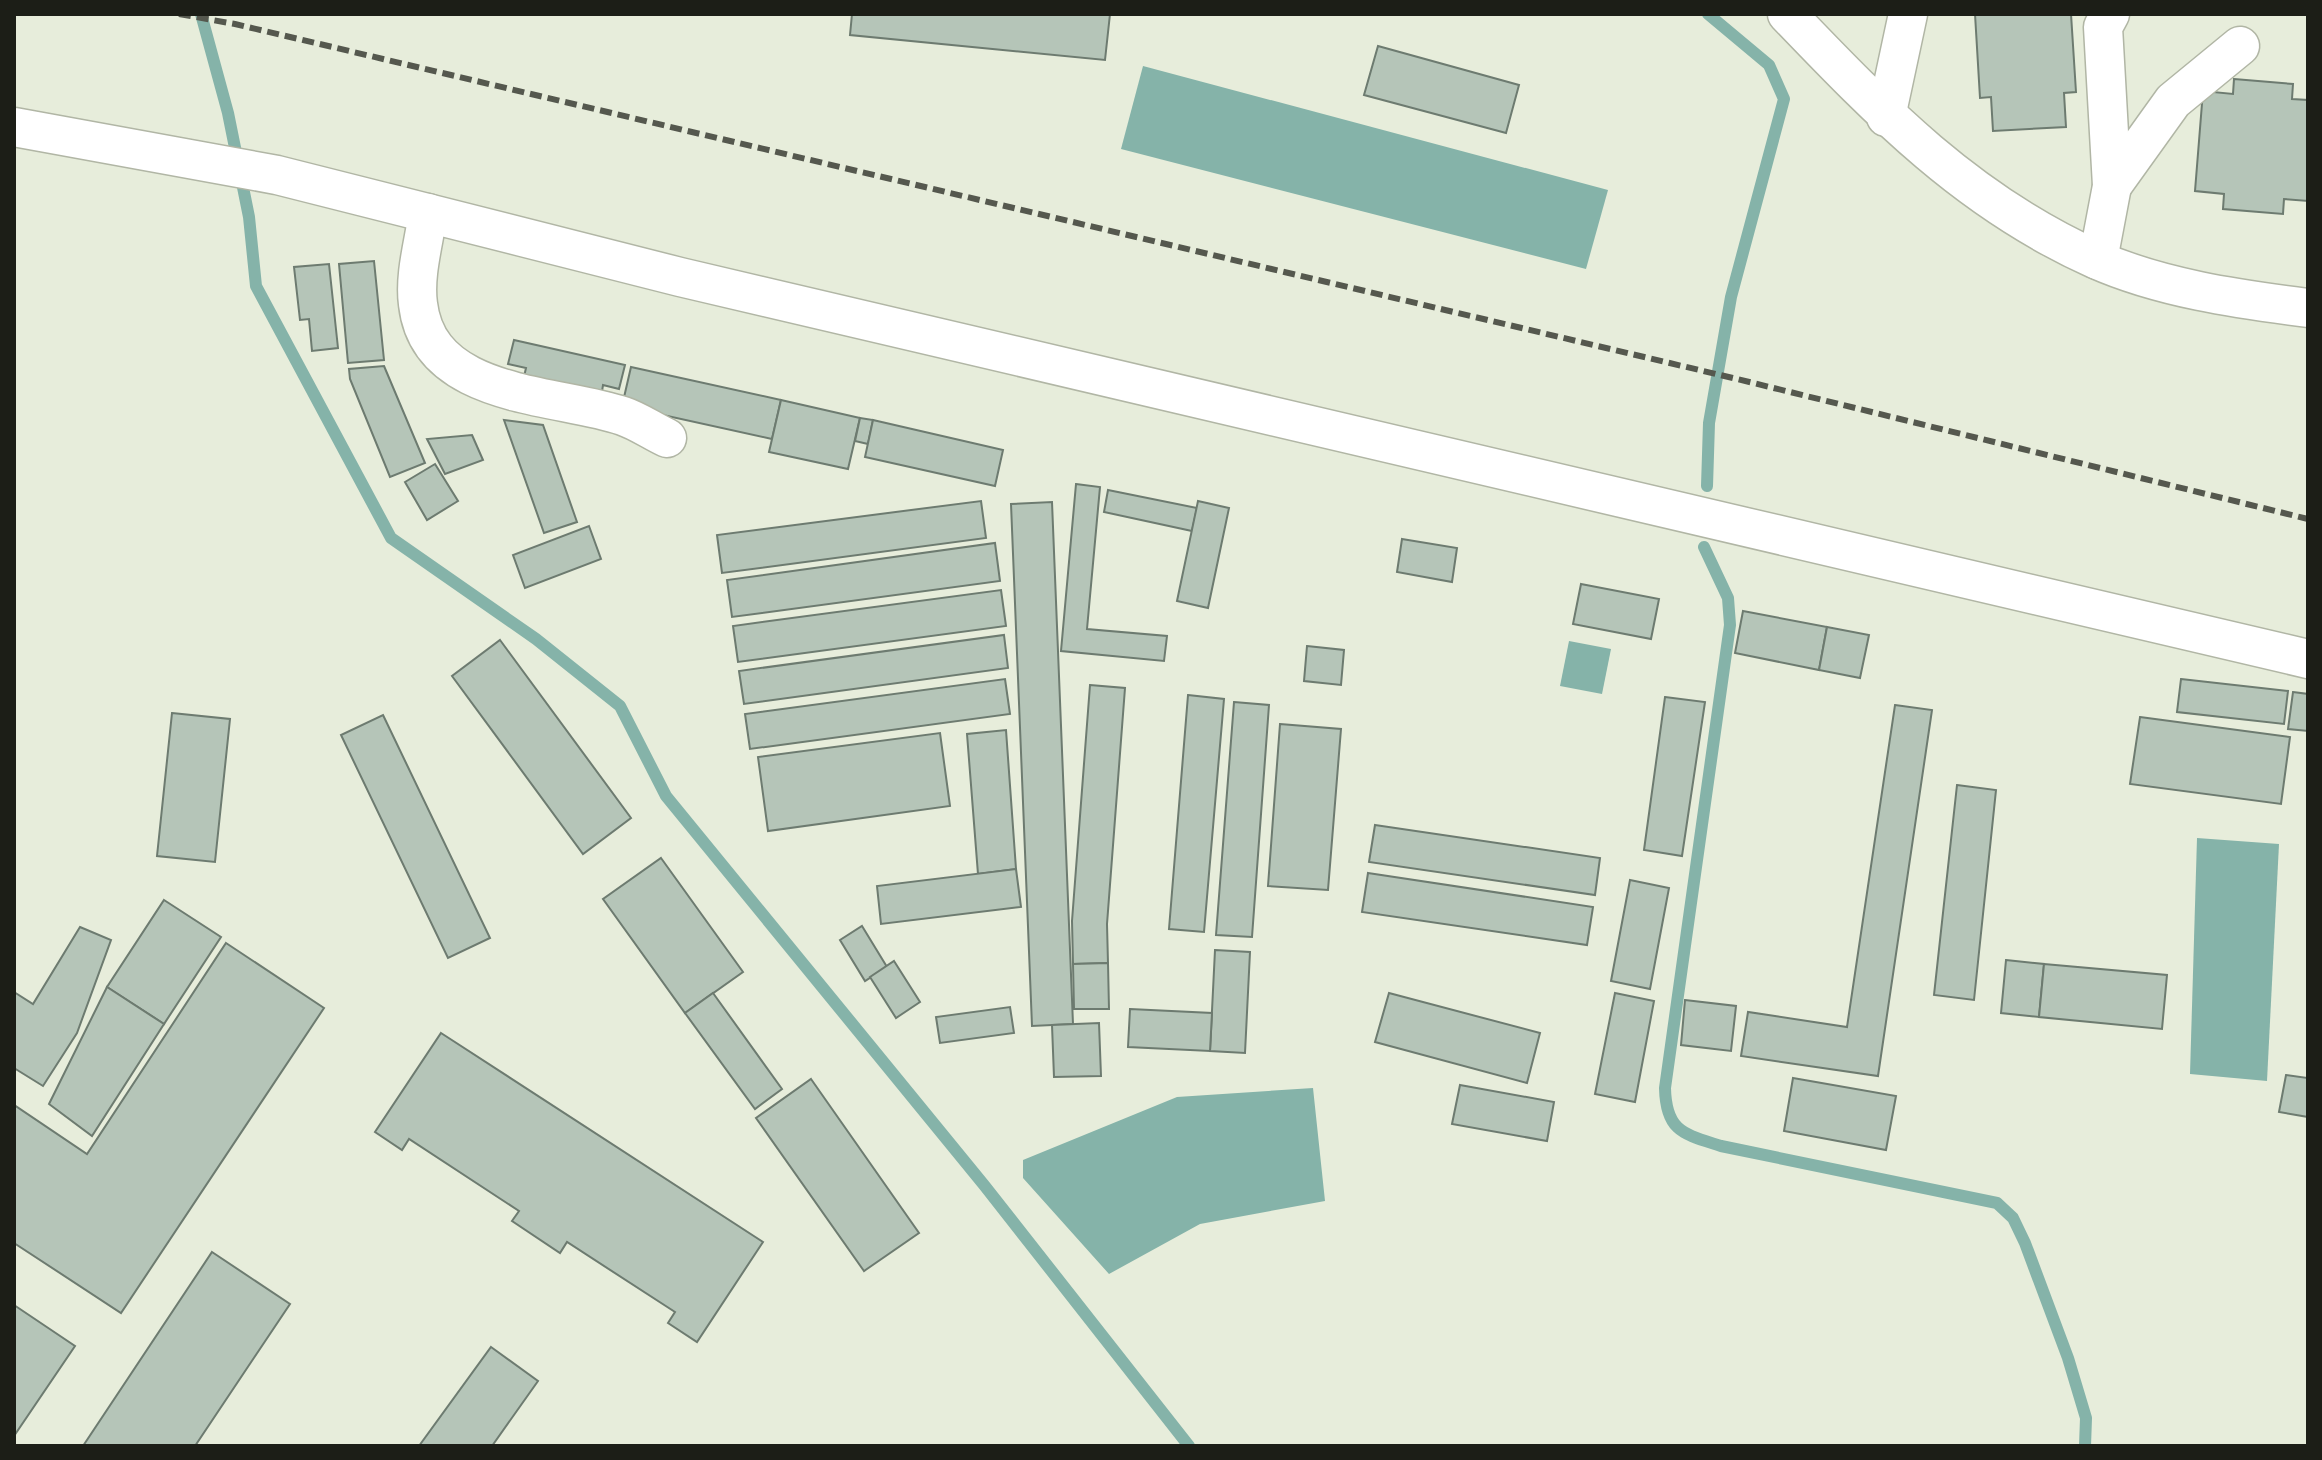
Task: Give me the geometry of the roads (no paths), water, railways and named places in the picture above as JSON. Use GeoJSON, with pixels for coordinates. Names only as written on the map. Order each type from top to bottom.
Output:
{"type":"FeatureCollection","features":[{"type":"Feature","properties":{"kind":"street"},"geometry":{"type":"LineString","coordinates":[[1787,14],[1886,117],[1943,167],[2026,225],[2098,260],[2197,290],[2308,308]]}},
{"type":"Feature","properties":{"kind":"street"},"geometry":{"type":"LineString","coordinates":[[1886,117],[1908,14]]}},
{"type":"Feature","properties":{"kind":"street"},"geometry":{"type":"LineString","coordinates":[[2098,260],[2112,186],[2103,27],[2110,14]]}},
{"type":"Feature","properties":{"kind":"street"},"geometry":{"type":"LineString","coordinates":[[2112,186],[2173,101],[2240,46]]}},
{"type":"Feature","properties":{"kind":"street"},"geometry":{"type":"LineString","coordinates":[[14,127],[277,175],[696,280],[2308,659]]}},
{"type":"Feature","properties":{"kind":"street"},"geometry":{"type":"LineString","coordinates":[[428,213],[418,305],[425,330],[439,354],[464,373],[506,390],[623,416],[667,438]]}},
{"type":"Feature","properties":{"kind":"water"},"geometry":{"type":"Polygon","coordinates":[[[1143,66],[1608,190],[1586,269],[1121,149],[1143,66]]]}},
{"type":"Feature","properties":{"kind":"water"},"geometry":{"type":"Polygon","coordinates":[[[1569,641],[1611,649],[1602,694],[1560,686],[1569,641]]]}},
{"type":"Feature","properties":{"kind":"water"},"geometry":{"type":"Polygon","coordinates":[[[2197,838],[2279,844],[2267,1081],[2190,1074],[2197,838]]]}},
{"type":"Feature","properties":{"kind":"water"},"geometry":{"type":"Polygon","coordinates":[[[1313,1088],[1325,1201],[1200,1224],[1109,1274],[1023,1178],[1023,1160],[1177,1097],[1313,1088]]]}},
{"type":"Feature","properties":{"kind":"waterway"},"geometry":{"type":"LineString","coordinates":[[201,14],[228,113],[249,217],[256,286],[391,538],[536,639],[620,706],[666,796],[984,1185],[1189,1446]]}},
{"type":"Feature","properties":{"kind":"waterway"},"geometry":{"type":"LineString","coordinates":[[1707,486],[1709,423],[1731,297],[1784,99],[1769,65],[1708,14]]}},
{"type":"Feature","properties":{"kind":"waterway"},"geometry":{"type":"LineString","coordinates":[[1704,547],[1728,598],[1730,625],[1665,1088],[1669,1114],[1673,1123],[1687,1134],[1721,1146],[1997,1203],[2013,1218],[2025,1243],[2068,1358],[2086,1418],[2085,1446]]}},
{"type":"Feature","properties":{"kind":"railway"},"geometry":{"type":"LineString","coordinates":[[179,14],[235,24],[1733,378],[2308,519]]}}]}
